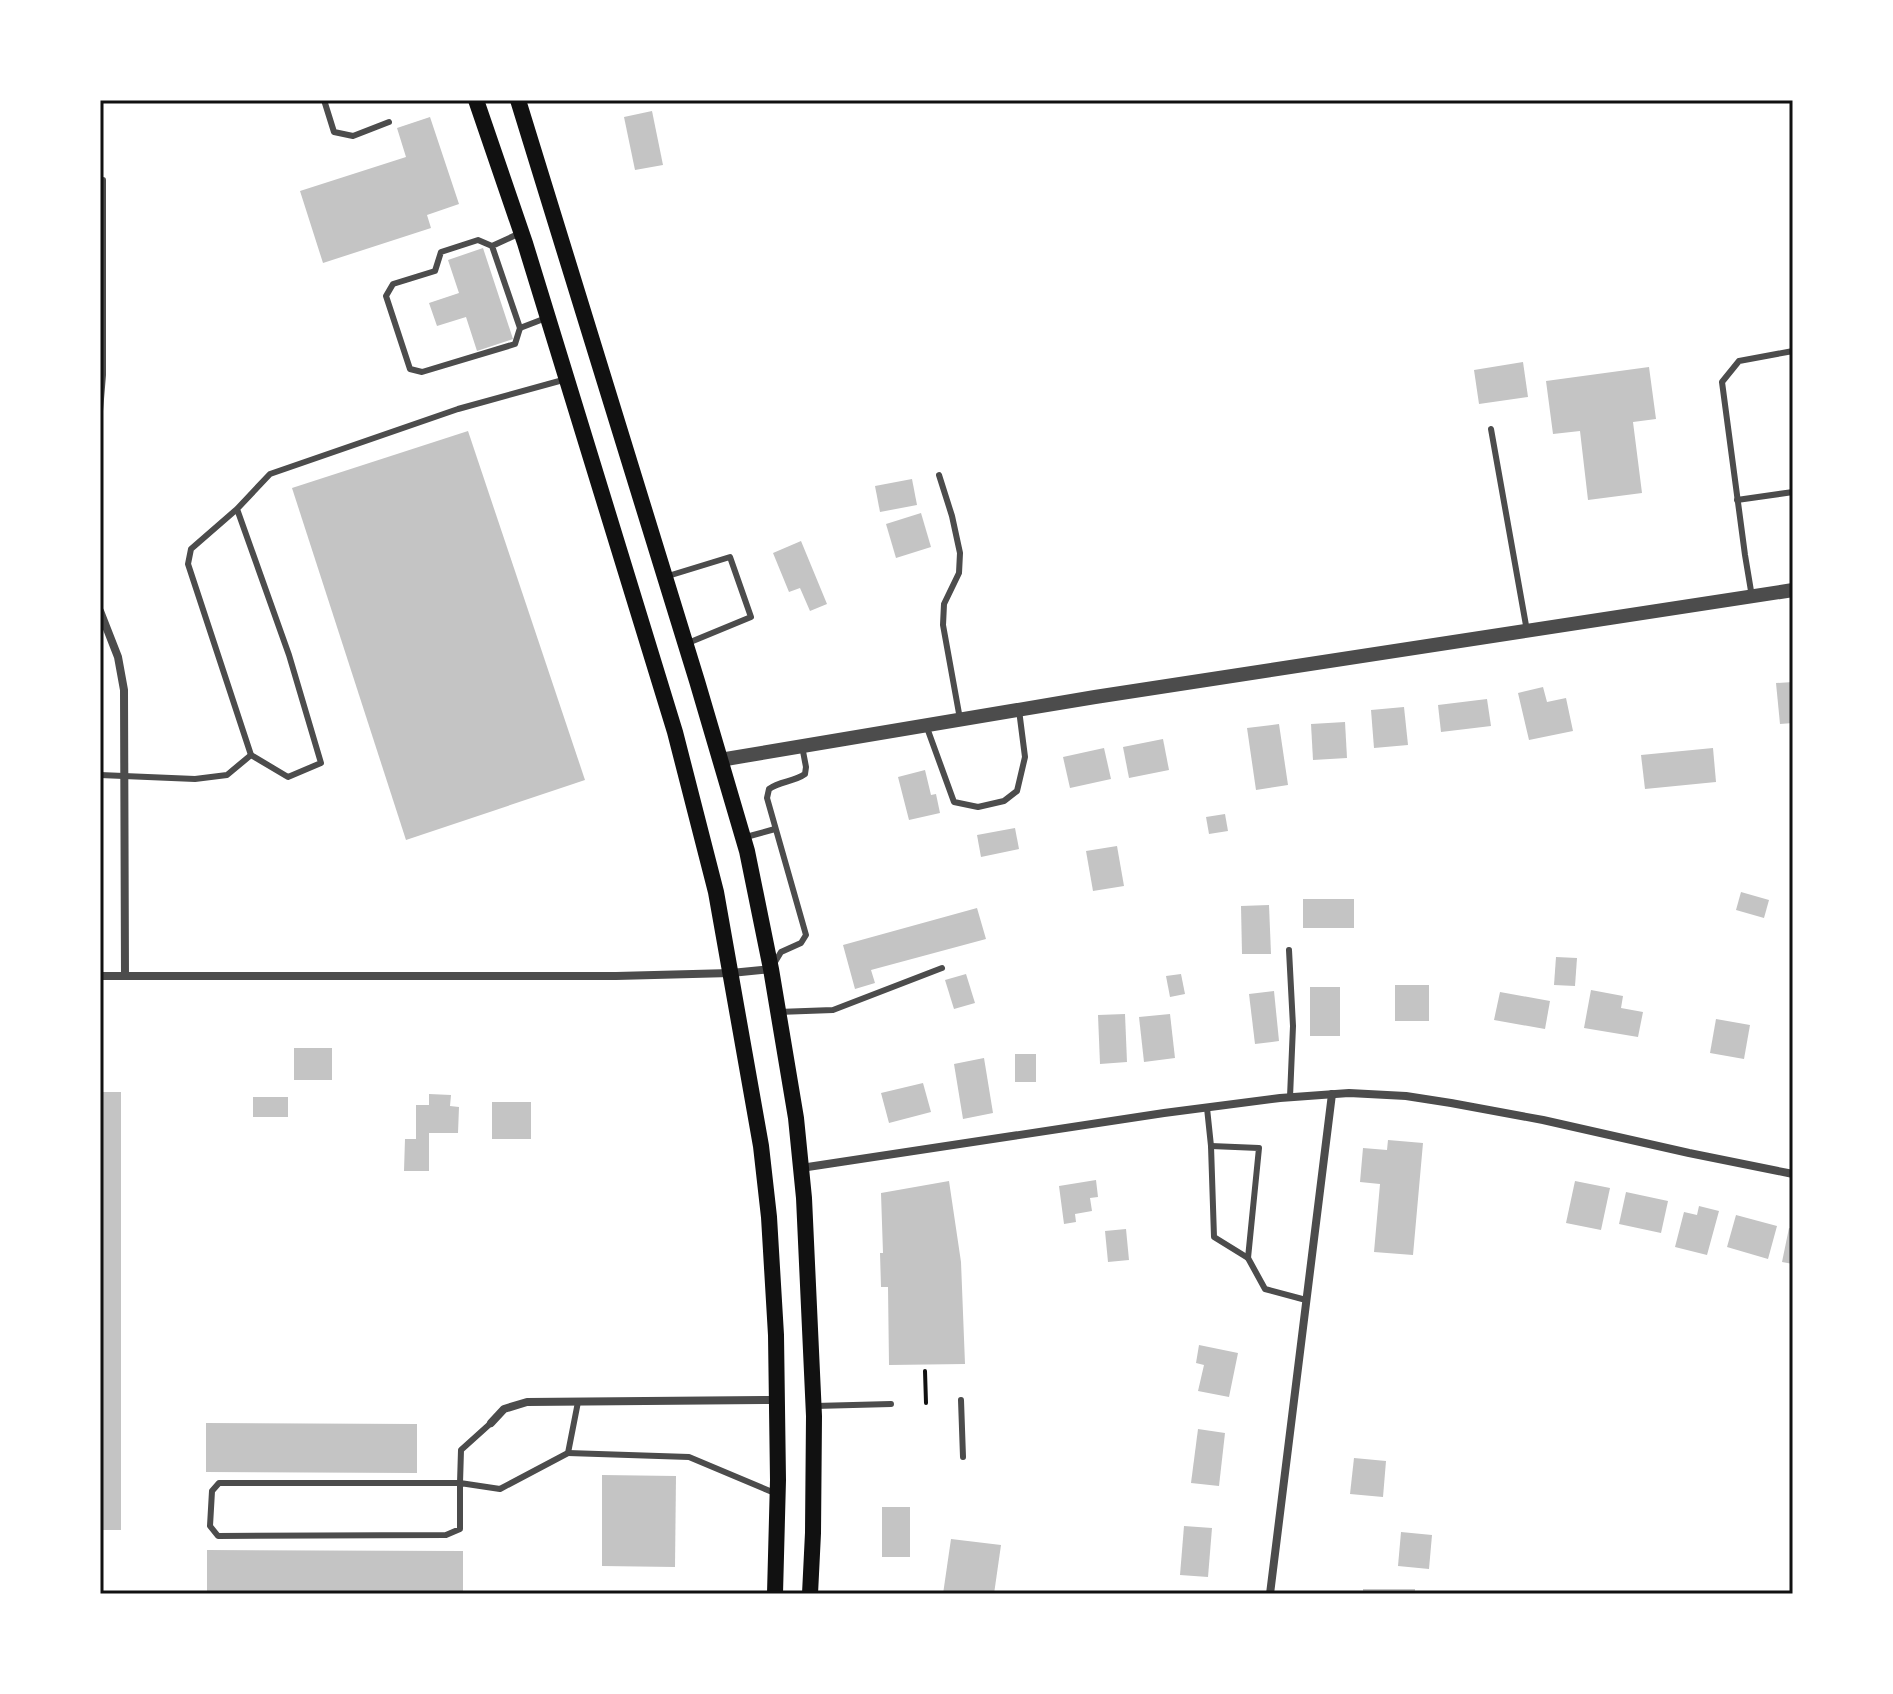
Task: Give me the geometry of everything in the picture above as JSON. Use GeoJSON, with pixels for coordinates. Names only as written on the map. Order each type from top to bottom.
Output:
{"type":"FeatureCollection","features":[{"type":"Feature","properties":{"kind":"main road"},"geometry":{"type":"LineString","coordinates":[[476,100],[522,232],[675,732],[716,892],[761,1146],[769,1217],[776,1335],[778,1494],[775,1594]]}},
{"type":"Feature","properties":{"kind":"main road"},"geometry":{"type":"LineString","coordinates":[[518,100],[743,838],[771,969],[796,1118],[801,1168],[814,1406],[810,1594]]}},
{"type":"Feature","properties":{"kind":"street"},"geometry":{"type":"LineString","coordinates":[[720,760],[1019,709],[1793,590]]}},
{"type":"Feature","properties":{"kind":"street"},"geometry":{"type":"LineString","coordinates":[[100,611],[118,657],[124,690],[125,976]]}},
{"type":"Feature","properties":{"kind":"street"},"geometry":{"type":"LineString","coordinates":[[100,976],[616,976],[771,969]]}},
{"type":"Feature","properties":{"kind":"street"},"geometry":{"type":"LineString","coordinates":[[801,1168],[1207,1108],[1349,1093],[1406,1096],[1451,1103],[1793,1174]]}},
{"type":"Feature","properties":{"kind":"street"},"geometry":{"type":"LineString","coordinates":[[1270,1594],[1332,1094]]}},
{"type":"Feature","properties":{"kind":"street"},"geometry":{"type":"LineString","coordinates":[[491,1423],[504,1409],[527,1402],[776,1400]]}},
{"type":"Feature","properties":{"kind":"lane"},"geometry":{"type":"LineString","coordinates":[[324,100],[334,132],[353,136],[389,122]]}},
{"type":"Feature","properties":{"kind":"lane"},"geometry":{"type":"LineString","coordinates":[[100,411],[103,375],[103,180]]}},
{"type":"Feature","properties":{"kind":"lane"},"geometry":{"type":"LineString","coordinates":[[492,246],[522,232]]}},
{"type":"Feature","properties":{"kind":"lane"},"geometry":{"type":"LineString","coordinates":[[478,240],[492,246],[520,328],[515,344],[422,372],[410,369],[386,296],[393,284],[435,271],[441,252],[478,240]]}},
{"type":"Feature","properties":{"kind":"lane"},"geometry":{"type":"LineString","coordinates":[[520,328],[548,318]]}},
{"type":"Feature","properties":{"kind":"lane"},"geometry":{"type":"LineString","coordinates":[[1752,597],[1722,382],[1739,361],[1793,351]]}},
{"type":"Feature","properties":{"kind":"lane"},"geometry":{"type":"LineString","coordinates":[[237,509],[289,655],[321,763],[288,777],[251,755],[188,564],[191,549],[237,509],[270,474],[458,409],[567,379]]}},
{"type":"Feature","properties":{"kind":"lane"},"geometry":{"type":"LineString","coordinates":[[1491,429],[1527,631]]}},
{"type":"Feature","properties":{"kind":"lane"},"geometry":{"type":"LineString","coordinates":[[939,475],[960,553],[959,573],[944,604],[943,625],[960,719]]}},
{"type":"Feature","properties":{"kind":"lane"},"geometry":{"type":"LineString","coordinates":[[1737,500],[1793,492]]}},
{"type":"Feature","properties":{"kind":"lane"},"geometry":{"type":"LineString","coordinates":[[665,577],[730,557],[751,617],[686,644]]}},
{"type":"Feature","properties":{"kind":"lane"},"geometry":{"type":"LineString","coordinates":[[926,725],[954,802],[978,807],[1004,801],[1017,791],[1025,757],[1019,709]]}},
{"type":"Feature","properties":{"kind":"lane"},"geometry":{"type":"LineString","coordinates":[[771,969],[781,952],[801,943],[806,935],[767,805],[769,789],[805,774],[802,745]]}},
{"type":"Feature","properties":{"kind":"lane"},"geometry":{"type":"LineString","coordinates":[[100,775],[195,779],[227,775],[251,755]]}},
{"type":"Feature","properties":{"kind":"lane"},"geometry":{"type":"LineString","coordinates":[[743,838],[775,829]]}},
{"type":"Feature","properties":{"kind":"lane"},"geometry":{"type":"LineString","coordinates":[[1289,950],[1293,1026],[1290,1097]]}},
{"type":"Feature","properties":{"kind":"lane"},"geometry":{"type":"LineString","coordinates":[[778,1012],[833,1010],[942,968]]}},
{"type":"Feature","properties":{"kind":"lane"},"geometry":{"type":"LineString","coordinates":[[1207,1108],[1214,1237],[1248,1258],[1265,1289],[1306,1300]]}},
{"type":"Feature","properties":{"kind":"lane"},"geometry":{"type":"LineString","coordinates":[[1211,1146],[1259,1148],[1248,1258]]}},
{"type":"Feature","properties":{"kind":"lane"},"geometry":{"type":"LineString","coordinates":[[961,1400],[963,1457]]}},
{"type":"Feature","properties":{"kind":"lane"},"geometry":{"type":"LineString","coordinates":[[568,1453],[578,1402]]}},
{"type":"Feature","properties":{"kind":"lane"},"geometry":{"type":"LineString","coordinates":[[814,1406],[891,1404]]}},
{"type":"Feature","properties":{"kind":"lane"},"geometry":{"type":"LineString","coordinates":[[491,1423],[461,1450],[460,1483],[460,1529],[446,1535],[218,1536],[210,1526],[212,1491],[219,1483],[460,1483],[500,1489],[568,1453],[689,1457],[778,1494]]}},
{"type":"Feature","properties":{"kind":"path"},"geometry":{"type":"LineString","coordinates":[[925,1371],[926,1403]]}},
{"type":"Feature","properties":{"kind":"building"},"geometry":{"type":"Polygon","coordinates":[[[652,111],[663,165],[635,170],[624,117],[652,111]]]}},
{"type":"Feature","properties":{"kind":"building"},"geometry":{"type":"Polygon","coordinates":[[[430,117],[459,204],[427,215],[431,228],[323,263],[300,191],[406,157],[397,128],[430,117]]]}},
{"type":"Feature","properties":{"kind":"building"},"geometry":{"type":"Polygon","coordinates":[[[483,248],[513,339],[477,351],[466,317],[437,326],[429,303],[459,293],[448,260],[483,248]]]}},
{"type":"Feature","properties":{"kind":"building"},"geometry":{"type":"Polygon","coordinates":[[[1523,362],[1528,397],[1479,404],[1474,370],[1523,362]]]}},
{"type":"Feature","properties":{"kind":"building"},"geometry":{"type":"Polygon","coordinates":[[[1649,367],[1656,419],[1633,422],[1642,493],[1588,500],[1580,431],[1553,434],[1546,381],[1649,367]]]}},
{"type":"Feature","properties":{"kind":"building"},"geometry":{"type":"Polygon","coordinates":[[[468,431],[585,780],[406,840],[292,488],[468,431]]]}},
{"type":"Feature","properties":{"kind":"building"},"geometry":{"type":"Polygon","coordinates":[[[912,479],[917,505],[880,512],[875,486],[912,479]]]}},
{"type":"Feature","properties":{"kind":"building"},"geometry":{"type":"Polygon","coordinates":[[[921,513],[931,547],[896,558],[886,524],[921,513]]]}},
{"type":"Feature","properties":{"kind":"building"},"geometry":{"type":"Polygon","coordinates":[[[801,541],[827,604],[810,611],[800,588],[789,592],[773,553],[801,541]]]}},
{"type":"Feature","properties":{"kind":"building"},"geometry":{"type":"Polygon","coordinates":[[[1793,682],[1793,723],[1780,724],[1776,683],[1793,682]]]}},
{"type":"Feature","properties":{"kind":"building"},"geometry":{"type":"Polygon","coordinates":[[[1543,687],[1547,702],[1566,698],[1573,731],[1529,740],[1518,693],[1543,687]]]}},
{"type":"Feature","properties":{"kind":"building"},"geometry":{"type":"Polygon","coordinates":[[[1487,699],[1491,726],[1441,732],[1438,705],[1487,699]]]}},
{"type":"Feature","properties":{"kind":"building"},"geometry":{"type":"Polygon","coordinates":[[[1404,707],[1408,745],[1374,748],[1371,710],[1404,707]]]}},
{"type":"Feature","properties":{"kind":"building"},"geometry":{"type":"Polygon","coordinates":[[[1345,722],[1347,758],[1313,760],[1311,724],[1345,722]]]}},
{"type":"Feature","properties":{"kind":"building"},"geometry":{"type":"Polygon","coordinates":[[[1279,724],[1288,785],[1256,790],[1247,728],[1279,724]]]}},
{"type":"Feature","properties":{"kind":"building"},"geometry":{"type":"Polygon","coordinates":[[[1163,739],[1169,770],[1129,778],[1123,747],[1163,739]]]}},
{"type":"Feature","properties":{"kind":"building"},"geometry":{"type":"Polygon","coordinates":[[[1104,748],[1111,779],[1070,788],[1063,757],[1104,748]]]}},
{"type":"Feature","properties":{"kind":"building"},"geometry":{"type":"Polygon","coordinates":[[[1713,748],[1716,782],[1645,789],[1641,755],[1713,748]]]}},
{"type":"Feature","properties":{"kind":"building"},"geometry":{"type":"Polygon","coordinates":[[[925,770],[931,795],[936,794],[940,813],[909,820],[898,777],[925,770]]]}},
{"type":"Feature","properties":{"kind":"building"},"geometry":{"type":"Polygon","coordinates":[[[1225,814],[1228,831],[1209,834],[1206,817],[1225,814]]]}},
{"type":"Feature","properties":{"kind":"building"},"geometry":{"type":"Polygon","coordinates":[[[1015,828],[1019,849],[981,857],[977,835],[1015,828]]]}},
{"type":"Feature","properties":{"kind":"building"},"geometry":{"type":"Polygon","coordinates":[[[1117,846],[1124,886],[1093,891],[1086,851],[1117,846]]]}},
{"type":"Feature","properties":{"kind":"building"},"geometry":{"type":"Polygon","coordinates":[[[1741,892],[1769,900],[1764,918],[1736,910],[1741,892]]]}},
{"type":"Feature","properties":{"kind":"building"},"geometry":{"type":"Polygon","coordinates":[[[1303,899],[1354,899],[1354,928],[1303,928],[1303,899]]]}},
{"type":"Feature","properties":{"kind":"building"},"geometry":{"type":"Polygon","coordinates":[[[1269,905],[1271,954],[1242,954],[1241,906],[1269,905]]]}},
{"type":"Feature","properties":{"kind":"building"},"geometry":{"type":"Polygon","coordinates":[[[977,908],[986,939],[871,970],[875,983],[855,989],[843,945],[977,908]]]}},
{"type":"Feature","properties":{"kind":"building"},"geometry":{"type":"Polygon","coordinates":[[[1556,957],[1577,958],[1575,986],[1554,985],[1556,957]]]}},
{"type":"Feature","properties":{"kind":"building"},"geometry":{"type":"Polygon","coordinates":[[[966,974],[975,1003],[954,1009],[945,980],[966,974]]]}},
{"type":"Feature","properties":{"kind":"building"},"geometry":{"type":"Polygon","coordinates":[[[1181,974],[1185,994],[1170,997],[1166,976],[1181,974]]]}},
{"type":"Feature","properties":{"kind":"building"},"geometry":{"type":"Polygon","coordinates":[[[1395,985],[1429,985],[1429,1021],[1395,1021],[1395,985]]]}},
{"type":"Feature","properties":{"kind":"building"},"geometry":{"type":"Polygon","coordinates":[[[1310,987],[1340,987],[1340,1036],[1310,1036],[1310,987]]]}},
{"type":"Feature","properties":{"kind":"building"},"geometry":{"type":"Polygon","coordinates":[[[1591,990],[1623,996],[1621,1008],[1643,1012],[1638,1037],[1584,1028],[1591,990]]]}},
{"type":"Feature","properties":{"kind":"building"},"geometry":{"type":"Polygon","coordinates":[[[1274,991],[1279,1041],[1255,1044],[1249,994],[1274,991]]]}},
{"type":"Feature","properties":{"kind":"building"},"geometry":{"type":"Polygon","coordinates":[[[1500,992],[1550,1001],[1545,1029],[1494,1020],[1500,992]]]}},
{"type":"Feature","properties":{"kind":"building"},"geometry":{"type":"Polygon","coordinates":[[[1125,1014],[1127,1062],[1100,1064],[1098,1015],[1125,1014]]]}},
{"type":"Feature","properties":{"kind":"building"},"geometry":{"type":"Polygon","coordinates":[[[1170,1014],[1175,1058],[1144,1062],[1139,1017],[1170,1014]]]}},
{"type":"Feature","properties":{"kind":"building"},"geometry":{"type":"Polygon","coordinates":[[[1716,1019],[1750,1025],[1744,1059],[1710,1053],[1716,1019]]]}},
{"type":"Feature","properties":{"kind":"building"},"geometry":{"type":"Polygon","coordinates":[[[294,1048],[332,1048],[332,1080],[294,1080],[294,1048]]]}},
{"type":"Feature","properties":{"kind":"building"},"geometry":{"type":"Polygon","coordinates":[[[1015,1054],[1036,1054],[1036,1082],[1015,1082],[1015,1054]]]}},
{"type":"Feature","properties":{"kind":"building"},"geometry":{"type":"Polygon","coordinates":[[[984,1058],[993,1113],[963,1119],[954,1064],[984,1058]]]}},
{"type":"Feature","properties":{"kind":"building"},"geometry":{"type":"Polygon","coordinates":[[[923,1083],[931,1112],[889,1123],[881,1093],[923,1083]]]}},
{"type":"Feature","properties":{"kind":"building"},"geometry":{"type":"Polygon","coordinates":[[[100,1092],[121,1092],[121,1530],[100,1530],[100,1092]]]}},
{"type":"Feature","properties":{"kind":"building"},"geometry":{"type":"Polygon","coordinates":[[[429,1094],[451,1095],[450,1106],[459,1107],[458,1133],[429,1133],[429,1171],[404,1171],[405,1139],[416,1139],[416,1105],[429,1105],[429,1094]]]}},
{"type":"Feature","properties":{"kind":"building"},"geometry":{"type":"Polygon","coordinates":[[[253,1097],[288,1097],[288,1117],[253,1117],[253,1097]]]}},
{"type":"Feature","properties":{"kind":"building"},"geometry":{"type":"Polygon","coordinates":[[[492,1102],[531,1102],[531,1139],[492,1139],[492,1102]]]}},
{"type":"Feature","properties":{"kind":"building"},"geometry":{"type":"Polygon","coordinates":[[[1388,1140],[1423,1143],[1413,1255],[1374,1252],[1380,1184],[1360,1182],[1363,1148],[1387,1150],[1388,1140]]]}},
{"type":"Feature","properties":{"kind":"building"},"geometry":{"type":"Polygon","coordinates":[[[1096,1180],[1098,1197],[1090,1198],[1092,1211],[1075,1214],[1076,1222],[1064,1224],[1059,1186],[1096,1180]]]}},
{"type":"Feature","properties":{"kind":"building"},"geometry":{"type":"Polygon","coordinates":[[[949,1181],[961,1262],[965,1364],[889,1365],[888,1287],[881,1287],[881,1193],[949,1181]]]}},
{"type":"Feature","properties":{"kind":"building"},"geometry":{"type":"Polygon","coordinates":[[[1575,1181],[1610,1188],[1601,1230],[1566,1223],[1575,1181]]]}},
{"type":"Feature","properties":{"kind":"building"},"geometry":{"type":"Polygon","coordinates":[[[1626,1192],[1668,1201],[1661,1233],[1619,1224],[1626,1192]]]}},
{"type":"Feature","properties":{"kind":"building"},"geometry":{"type":"Polygon","coordinates":[[[1699,1206],[1719,1211],[1707,1255],[1675,1247],[1684,1212],[1697,1215],[1699,1206]]]}},
{"type":"Feature","properties":{"kind":"building"},"geometry":{"type":"Polygon","coordinates":[[[1736,1215],[1777,1226],[1768,1259],[1727,1247],[1736,1215]]]}},
{"type":"Feature","properties":{"kind":"building"},"geometry":{"type":"Polygon","coordinates":[[[1789,1228],[1793,1229],[1793,1264],[1782,1262],[1789,1228]]]}},
{"type":"Feature","properties":{"kind":"building"},"geometry":{"type":"Polygon","coordinates":[[[1126,1229],[1129,1260],[1108,1262],[1105,1231],[1126,1229]]]}},
{"type":"Feature","properties":{"kind":"building"},"geometry":{"type":"Polygon","coordinates":[[[1199,1345],[1238,1353],[1229,1397],[1198,1391],[1204,1365],[1196,1363],[1199,1345]]]}},
{"type":"Feature","properties":{"kind":"building"},"geometry":{"type":"Polygon","coordinates":[[[206,1423],[417,1424],[417,1473],[206,1472],[206,1423]]]}},
{"type":"Feature","properties":{"kind":"building"},"geometry":{"type":"Polygon","coordinates":[[[1198,1429],[1225,1433],[1219,1486],[1191,1483],[1198,1429]]]}},
{"type":"Feature","properties":{"kind":"building"},"geometry":{"type":"Polygon","coordinates":[[[1354,1458],[1386,1461],[1383,1497],[1350,1494],[1354,1458]]]}},
{"type":"Feature","properties":{"kind":"building"},"geometry":{"type":"Polygon","coordinates":[[[602,1475],[676,1476],[675,1567],[602,1566],[602,1475]]]}},
{"type":"Feature","properties":{"kind":"building"},"geometry":{"type":"Polygon","coordinates":[[[882,1507],[910,1507],[910,1557],[882,1557],[882,1507]]]}},
{"type":"Feature","properties":{"kind":"building"},"geometry":{"type":"Polygon","coordinates":[[[1184,1526],[1212,1528],[1208,1577],[1180,1575],[1184,1526]]]}},
{"type":"Feature","properties":{"kind":"building"},"geometry":{"type":"Polygon","coordinates":[[[1401,1532],[1432,1535],[1429,1569],[1398,1566],[1401,1532]]]}},
{"type":"Feature","properties":{"kind":"building"},"geometry":{"type":"Polygon","coordinates":[[[951,1539],[1001,1545],[994,1594],[943,1594],[951,1539]]]}},
{"type":"Feature","properties":{"kind":"building"},"geometry":{"type":"Polygon","coordinates":[[[207,1550],[463,1551],[463,1594],[207,1594],[207,1550]]]}},
{"type":"Feature","properties":{"kind":"building"},"geometry":{"type":"Polygon","coordinates":[[[1363,1589],[1415,1589],[1415,1594],[1363,1594],[1363,1589]]]}}]}
